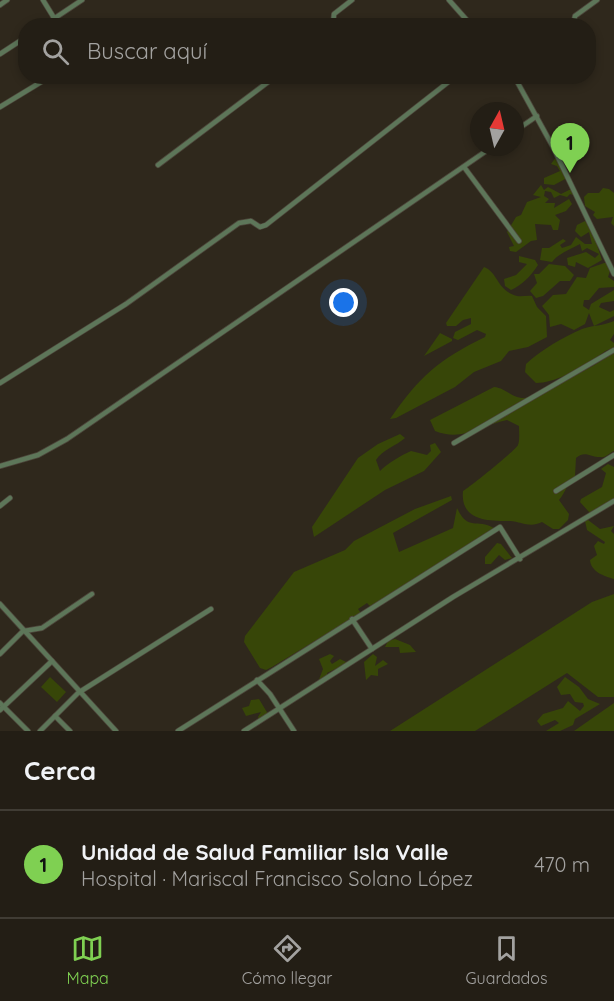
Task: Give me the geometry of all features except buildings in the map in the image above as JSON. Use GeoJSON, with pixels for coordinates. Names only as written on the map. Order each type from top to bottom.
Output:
{"type":"FeatureCollection","features":[{"type":"Feature","properties":{"kind":"street"},"geometry":{"type":"LineString","coordinates":[[0,5],[7,0]]}},
{"type":"Feature","properties":{"kind":"street"},"geometry":{"type":"LineString","coordinates":[[43,0],[54,18],[82,0]]}},
{"type":"Feature","properties":{"kind":"street"},"geometry":{"type":"LineString","coordinates":[[334,18],[334,14],[352,0]]}},
{"type":"Feature","properties":{"kind":"street"},"geometry":{"type":"LineString","coordinates":[[449,0],[465,18]]}},
{"type":"Feature","properties":{"kind":"street"},"geometry":{"type":"LineString","coordinates":[[575,18],[597,0]]}},
{"type":"Feature","properties":{"kind":"street"},"geometry":{"type":"LineString","coordinates":[[0,54],[18,42]]}},
{"type":"Feature","properties":{"kind":"street"},"geometry":{"type":"LineString","coordinates":[[0,106],[37,84]]}},
{"type":"Feature","properties":{"kind":"street"},"geometry":{"type":"LineString","coordinates":[[158,165],[265,84]]}},
{"type":"Feature","properties":{"kind":"street"},"geometry":{"type":"LineString","coordinates":[[0,384],[126,304],[239,223],[251,221],[260,227],[266,225],[446,84]]}},
{"type":"Feature","properties":{"kind":"street"},"geometry":{"type":"LineString","coordinates":[[519,84],[537,116],[614,274]]}},
{"type":"Feature","properties":{"kind":"street"},"geometry":{"type":"LineString","coordinates":[[524,125],[537,116]]}},
{"type":"Feature","properties":{"kind":"street"},"geometry":{"type":"LineString","coordinates":[[0,466],[38,455],[67,439],[479,156]]}},
{"type":"Feature","properties":{"kind":"street"},"geometry":{"type":"LineString","coordinates":[[464,167],[519,241]]}},
{"type":"Feature","properties":{"kind":"street"},"geometry":{"type":"LineString","coordinates":[[454,443],[614,350]]}},
{"type":"Feature","properties":{"kind":"street"},"geometry":{"type":"LineString","coordinates":[[556,491],[614,456]]}},
{"type":"Feature","properties":{"kind":"street"},"geometry":{"type":"LineString","coordinates":[[0,506],[10,498]]}},
{"type":"Feature","properties":{"kind":"street"},"geometry":{"type":"LineString","coordinates":[[244,731],[372,649],[614,501]]}},
{"type":"Feature","properties":{"kind":"street"},"geometry":{"type":"LineString","coordinates":[[178,731],[500,527],[520,559]]}},
{"type":"Feature","properties":{"kind":"street"},"geometry":{"type":"LineString","coordinates":[[0,654],[24,631],[42,628],[92,594]]}},
{"type":"Feature","properties":{"kind":"street"},"geometry":{"type":"LineString","coordinates":[[0,604],[82,691],[116,731]]}},
{"type":"Feature","properties":{"kind":"street"},"geometry":{"type":"LineString","coordinates":[[40,731],[82,691],[212,609]]}},
{"type":"Feature","properties":{"kind":"street"},"geometry":{"type":"LineString","coordinates":[[352,619],[372,649]]}},
{"type":"Feature","properties":{"kind":"street"},"geometry":{"type":"LineString","coordinates":[[28,731],[1,707],[52,661]]}},
{"type":"Feature","properties":{"kind":"street"},"geometry":{"type":"LineString","coordinates":[[257,680],[280,708],[294,731]]}},
{"type":"Feature","properties":{"kind":"street"},"geometry":{"type":"LineString","coordinates":[[55,716],[70,731]]}},
{"type":"Feature","properties":{"kind":"green space"},"geometry":{"type":"Polygon","coordinates":[[[556,157],[567,178],[554,185],[544,184],[544,178],[560,171],[557,166],[551,164],[556,157]]]}},
{"type":"Feature","properties":{"kind":"green space"},"geometry":{"type":"Polygon","coordinates":[[[541,185],[544,190],[548,187],[561,194],[571,189],[574,195],[570,194],[567,197],[560,195],[554,198],[551,192],[545,191],[544,196],[549,199],[545,203],[555,203],[554,208],[569,199],[572,204],[566,211],[555,215],[560,220],[558,230],[553,230],[551,225],[535,224],[537,240],[531,241],[516,252],[510,251],[509,247],[514,246],[507,232],[516,217],[521,215],[527,202],[541,197],[533,195],[541,185]]]}},
{"type":"Feature","properties":{"kind":"green space"},"geometry":{"type":"Polygon","coordinates":[[[603,188],[614,193],[614,226],[611,223],[613,217],[597,219],[593,215],[595,212],[585,206],[584,197],[588,193],[599,193],[603,188]]]}},
{"type":"Feature","properties":{"kind":"green space"},"geometry":{"type":"Polygon","coordinates":[[[585,221],[591,227],[602,260],[588,268],[576,262],[575,267],[568,265],[567,258],[586,252],[595,258],[599,254],[587,248],[582,251],[580,244],[552,262],[540,260],[542,248],[549,248],[563,239],[566,241],[560,245],[562,248],[571,245],[576,237],[585,244],[592,244],[589,232],[581,237],[575,231],[577,225],[585,221]]]}},
{"type":"Feature","properties":{"kind":"green space"},"geometry":{"type":"Polygon","coordinates":[[[519,256],[535,260],[538,265],[526,280],[511,290],[505,286],[504,279],[516,275],[527,264],[519,262],[519,256]]]}},
{"type":"Feature","properties":{"kind":"green space"},"geometry":{"type":"Polygon","coordinates":[[[607,262],[610,271],[608,277],[614,281],[614,287],[599,288],[589,300],[584,300],[583,306],[589,310],[591,304],[614,290],[614,301],[601,303],[599,307],[610,312],[614,310],[614,316],[594,326],[589,313],[585,324],[574,330],[561,324],[550,327],[549,315],[542,306],[553,295],[566,294],[577,277],[586,278],[590,268],[607,262]]]}},
{"type":"Feature","properties":{"kind":"green space"},"geometry":{"type":"Polygon","coordinates":[[[549,264],[565,266],[574,275],[570,281],[560,281],[543,296],[536,298],[530,291],[537,283],[534,274],[539,274],[549,264]]]}},
{"type":"Feature","properties":{"kind":"green space"},"geometry":{"type":"Polygon","coordinates":[[[484,267],[489,269],[510,294],[532,296],[537,307],[546,316],[547,337],[528,347],[509,351],[501,361],[474,372],[455,387],[390,419],[411,391],[431,370],[455,353],[485,337],[486,334],[477,330],[458,340],[453,338],[455,332],[471,324],[471,318],[463,320],[456,326],[447,326],[446,323],[484,267]]]}},
{"type":"Feature","properties":{"kind":"green space"},"geometry":{"type":"Polygon","coordinates":[[[614,321],[614,334],[610,340],[614,343],[614,348],[605,351],[580,368],[558,378],[536,383],[525,372],[526,364],[560,340],[582,329],[614,321]]]}},
{"type":"Feature","properties":{"kind":"green space"},"geometry":{"type":"Polygon","coordinates":[[[440,333],[452,341],[424,356],[440,333]]]}},
{"type":"Feature","properties":{"kind":"green space"},"geometry":{"type":"Polygon","coordinates":[[[614,352],[614,451],[604,457],[585,454],[576,458],[575,476],[559,500],[569,514],[568,520],[559,529],[553,529],[542,522],[530,525],[510,521],[493,521],[471,514],[463,501],[463,491],[518,445],[519,426],[507,420],[472,432],[454,435],[435,431],[430,420],[494,387],[519,398],[531,396],[570,378],[614,352]]]}},
{"type":"Feature","properties":{"kind":"green space"},"geometry":{"type":"Polygon","coordinates":[[[400,434],[405,438],[382,453],[376,460],[380,471],[411,451],[427,455],[431,451],[430,445],[435,443],[441,452],[424,471],[385,490],[314,537],[312,527],[358,458],[378,444],[400,434]]]}},
{"type":"Feature","properties":{"kind":"green space"},"geometry":{"type":"Polygon","coordinates":[[[608,464],[614,467],[614,502],[590,513],[580,502],[581,499],[602,487],[606,473],[601,469],[608,464]]]}},
{"type":"Feature","properties":{"kind":"green space"},"geometry":{"type":"Polygon","coordinates":[[[451,496],[452,500],[393,533],[399,552],[453,528],[457,508],[465,520],[494,528],[412,583],[370,606],[367,603],[358,609],[361,613],[272,667],[266,670],[260,668],[244,642],[245,636],[294,572],[345,550],[354,541],[415,509],[451,496]]]}},
{"type":"Feature","properties":{"kind":"green space"},"geometry":{"type":"Polygon","coordinates":[[[588,520],[600,529],[614,526],[611,531],[614,534],[614,579],[599,573],[591,564],[590,560],[597,555],[594,546],[598,541],[604,544],[605,542],[587,530],[585,521],[588,520]]]}},
{"type":"Feature","properties":{"kind":"green space"},"geometry":{"type":"Polygon","coordinates":[[[497,543],[501,544],[512,558],[505,560],[499,555],[491,564],[485,564],[485,557],[497,543]]]}},
{"type":"Feature","properties":{"kind":"green space"},"geometry":{"type":"Polygon","coordinates":[[[614,594],[614,697],[598,697],[567,673],[475,731],[390,731],[592,602],[614,594]]]}},
{"type":"Feature","properties":{"kind":"green space"},"geometry":{"type":"Polygon","coordinates":[[[395,639],[410,645],[416,652],[400,653],[399,647],[385,647],[388,641],[395,639]]]}},
{"type":"Feature","properties":{"kind":"green space"},"geometry":{"type":"Polygon","coordinates":[[[330,654],[334,656],[330,661],[332,664],[340,659],[348,663],[327,673],[328,676],[318,682],[323,669],[319,659],[330,654]]]}},
{"type":"Feature","properties":{"kind":"green space"},"geometry":{"type":"Polygon","coordinates":[[[373,654],[377,657],[375,666],[383,660],[388,664],[378,669],[378,676],[371,675],[366,680],[364,662],[373,654]]]}},
{"type":"Feature","properties":{"kind":"green space"},"geometry":{"type":"Polygon","coordinates":[[[50,677],[66,692],[57,702],[41,687],[50,677]]]}},
{"type":"Feature","properties":{"kind":"green space"},"geometry":{"type":"Polygon","coordinates":[[[565,677],[579,687],[588,699],[600,704],[575,719],[573,725],[560,731],[546,731],[559,723],[555,720],[541,726],[537,721],[543,714],[563,708],[568,701],[580,711],[584,706],[583,703],[575,702],[570,694],[561,695],[557,687],[565,677]]]}},
{"type":"Feature","properties":{"kind":"green space"},"geometry":{"type":"Polygon","coordinates":[[[259,699],[268,714],[259,721],[258,717],[261,712],[246,716],[242,708],[249,706],[251,700],[259,699]]]}},
{"type":"Feature","properties":{"kind":"green space"},"geometry":{"type":"Polygon","coordinates":[[[614,703],[614,731],[574,731],[614,703]]]}},
{"type":"Feature","properties":{"kind":"place","name":"Unidad de Salud Familiar Isla Valle"},"geometry":{"type":"Point","coordinates":[570,173]}}]}
